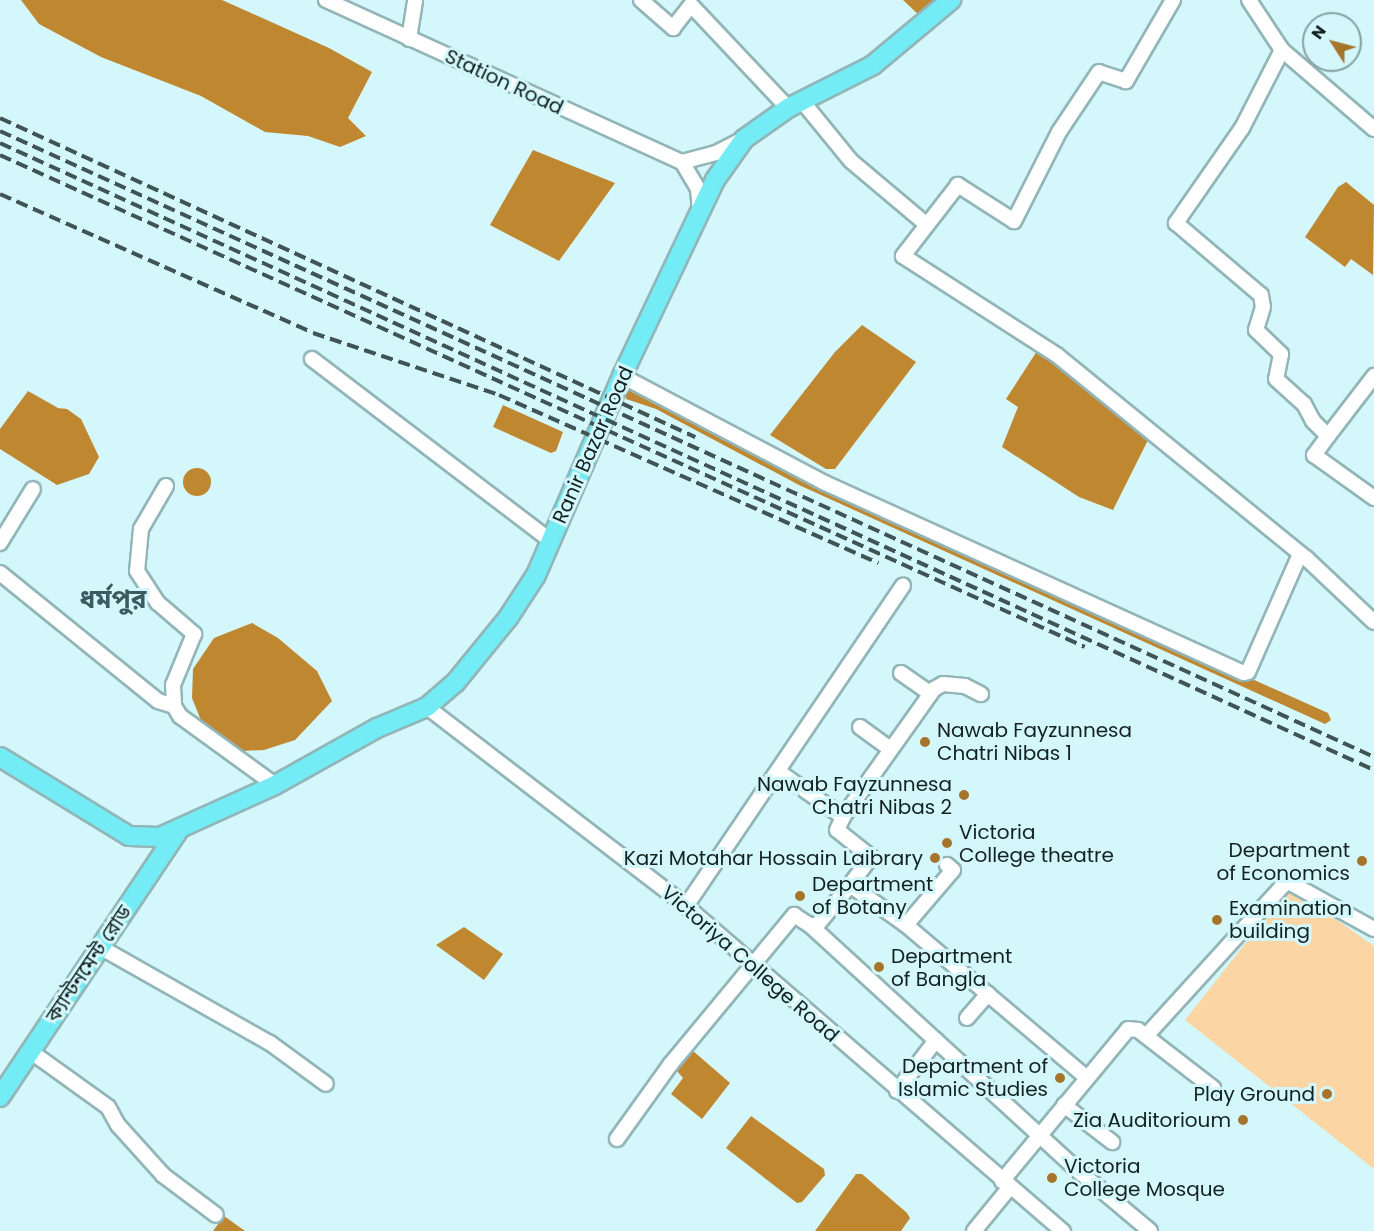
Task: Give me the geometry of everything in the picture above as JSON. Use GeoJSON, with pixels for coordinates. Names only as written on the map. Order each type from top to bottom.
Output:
{"type":"FeatureCollection","features":[{"type":"Feature","properties":{"kind":"main road","name":"Ranir Bazar Road"},"geometry":{"type":"LineString","coordinates":[[0,757],[129,836],[160,837],[178,831],[275,785],[377,729],[427,707],[454,683],[508,618],[536,575],[622,376],[715,180],[744,139],[795,104],[873,65],[951,0]]}},
{"type":"Feature","properties":{"kind":"main road","name":"ক্যান্টনমেন্ট রোড"},"geometry":{"type":"LineString","coordinates":[[0,1097],[178,831]]}},
{"type":"Feature","properties":{"kind":"street","name":"Station Road"},"geometry":{"type":"LineString","coordinates":[[326,0],[682,162]]}},
{"type":"Feature","properties":{"kind":"street"},"geometry":{"type":"LineString","coordinates":[[409,39],[415,0]]}},
{"type":"Feature","properties":{"kind":"street"},"geometry":{"type":"LineString","coordinates":[[641,0],[673,28],[691,5],[851,161],[927,225]]}},
{"type":"Feature","properties":{"kind":"street"},"geometry":{"type":"LineString","coordinates":[[1173,0],[1126,81],[1099,72],[1059,132],[1014,221],[958,185],[903,256],[1058,356],[1300,554],[1374,622]]}},
{"type":"Feature","properties":{"kind":"street"},"geometry":{"type":"LineString","coordinates":[[1250,0],[1282,50],[1374,129]]}},
{"type":"Feature","properties":{"kind":"street"},"geometry":{"type":"LineString","coordinates":[[1282,50],[1242,128],[1176,223],[1261,295],[1263,307],[1256,330],[1281,354],[1276,379],[1304,404],[1313,422],[1328,436]]}},
{"type":"Feature","properties":{"kind":"street"},"geometry":{"type":"LineString","coordinates":[[700,213],[698,189],[682,162],[716,153],[744,139]]}},
{"type":"Feature","properties":{"kind":"street"},"geometry":{"type":"LineString","coordinates":[[312,359],[551,541]]}},
{"type":"Feature","properties":{"kind":"street"},"geometry":{"type":"LineString","coordinates":[[622,376],[825,483],[1244,673],[1248,672],[1300,554]]}},
{"type":"Feature","properties":{"kind":"street"},"geometry":{"type":"LineString","coordinates":[[1374,376],[1315,456],[1374,498]]}},
{"type":"Feature","properties":{"kind":"street"},"geometry":{"type":"LineString","coordinates":[[166,486],[141,529],[137,571],[152,595],[194,634],[173,685],[174,706],[180,716],[275,785]]}},
{"type":"Feature","properties":{"kind":"street"},"geometry":{"type":"LineString","coordinates":[[0,543],[33,489]]}},
{"type":"Feature","properties":{"kind":"street"},"geometry":{"type":"LineString","coordinates":[[0,573],[150,695],[174,706]]}},
{"type":"Feature","properties":{"kind":"street"},"geometry":{"type":"LineString","coordinates":[[686,906],[903,586]]}},
{"type":"Feature","properties":{"kind":"street"},"geometry":{"type":"LineString","coordinates":[[901,673],[930,693]]}},
{"type":"Feature","properties":{"kind":"street"},"geometry":{"type":"LineString","coordinates":[[812,926],[850,885],[871,857],[837,830],[843,817],[930,693],[943,684],[965,686],[981,694]]}},
{"type":"Feature","properties":{"kind":"street","name":"Victoriya College Road"},"geometry":{"type":"LineString","coordinates":[[427,707],[686,906],[897,1091],[1063,1231]]}},
{"type":"Feature","properties":{"kind":"street"},"geometry":{"type":"LineString","coordinates":[[860,727],[890,749]]}},
{"type":"Feature","properties":{"kind":"street"},"geometry":{"type":"LineString","coordinates":[[779,772],[843,817]]}},
{"type":"Feature","properties":{"kind":"street"},"geometry":{"type":"LineString","coordinates":[[906,925],[953,870],[947,865]]}},
{"type":"Feature","properties":{"kind":"street"},"geometry":{"type":"LineString","coordinates":[[1146,1036],[1287,881],[1374,929]]}},
{"type":"Feature","properties":{"kind":"street"},"geometry":{"type":"LineString","coordinates":[[850,885],[906,925],[1087,1078]]}},
{"type":"Feature","properties":{"kind":"street"},"geometry":{"type":"LineString","coordinates":[[617,1139],[670,1065],[794,915],[812,926],[1039,1135],[1150,1231]]}},
{"type":"Feature","properties":{"kind":"street"},"geometry":{"type":"LineString","coordinates":[[100,947],[270,1044],[326,1084]]}},
{"type":"Feature","properties":{"kind":"street"},"geometry":{"type":"LineString","coordinates":[[967,1018],[988,994]]}},
{"type":"Feature","properties":{"kind":"street"},"geometry":{"type":"LineString","coordinates":[[974,1231],[1039,1135],[1128,1029],[1146,1036],[1213,1088]]}},
{"type":"Feature","properties":{"kind":"street"},"geometry":{"type":"LineString","coordinates":[[897,1091],[936,1040]]}},
{"type":"Feature","properties":{"kind":"street"},"geometry":{"type":"LineString","coordinates":[[30,1051],[108,1107],[118,1125],[163,1175],[216,1215]]}},
{"type":"Feature","properties":{"kind":"street"},"geometry":{"type":"LineString","coordinates":[[1064,1106],[1112,1142]]}},
{"type":"Feature","properties":{"kind":"shaded area"},"geometry":{"type":"Polygon","coordinates":[[[21,0],[222,0],[329,48],[372,72],[348,118],[366,136],[340,147],[308,136],[265,132],[201,96],[101,57],[39,24],[21,0]]]}},
{"type":"Feature","properties":{"kind":"shaded area"},"geometry":{"type":"Polygon","coordinates":[[[903,0],[945,0],[921,17],[903,0]]]}},
{"type":"Feature","properties":{"kind":"shaded area"},"geometry":{"type":"Polygon","coordinates":[[[533,150],[615,183],[559,261],[490,225],[533,150]]]}},
{"type":"Feature","properties":{"kind":"shaded area"},"geometry":{"type":"Polygon","coordinates":[[[1346,182],[1374,205],[1373,275],[1351,259],[1345,267],[1305,237],[1338,187],[1346,182]]]}},
{"type":"Feature","properties":{"kind":"shaded area"},"geometry":{"type":"Polygon","coordinates":[[[862,325],[916,362],[835,469],[826,469],[770,435],[835,352],[862,325]]]}},
{"type":"Feature","properties":{"kind":"shaded area"},"geometry":{"type":"Polygon","coordinates":[[[1037,351],[1044,351],[1151,434],[1113,510],[1079,497],[1002,447],[1018,407],[1006,399],[1037,351]]]}},
{"type":"Feature","properties":{"kind":"shaded area"},"geometry":{"type":"Polygon","coordinates":[[[626,389],[768,462],[1328,713],[1331,720],[1325,724],[799,485],[656,409],[626,399],[626,389]]]}},
{"type":"Feature","properties":{"kind":"shaded area"},"geometry":{"type":"Polygon","coordinates":[[[28,391],[58,408],[67,409],[81,419],[99,457],[89,474],[57,485],[0,449],[0,429],[28,391]]]}},
{"type":"Feature","properties":{"kind":"shaded area"},"geometry":{"type":"Polygon","coordinates":[[[503,405],[563,432],[556,451],[551,453],[493,427],[503,405]]]}},
{"type":"Feature","properties":{"kind":"shaded area"},"geometry":{"type":"Polygon","coordinates":[[[197,468],[207,472],[211,482],[207,492],[197,496],[187,492],[183,482],[187,472],[197,468]]]}},
{"type":"Feature","properties":{"kind":"shaded area"},"geometry":{"type":"Polygon","coordinates":[[[252,623],[278,638],[317,671],[332,701],[295,740],[264,750],[242,751],[202,723],[192,698],[193,669],[214,638],[252,623]]]}},
{"type":"Feature","properties":{"kind":"shaded area","name":"Play Ground"},"geometry":{"type":"Polygon","coordinates":[[[1290,887],[1374,946],[1374,1169],[1185,1020],[1290,887]]]}},
{"type":"Feature","properties":{"kind":"shaded area"},"geometry":{"type":"Polygon","coordinates":[[[464,927],[503,954],[484,980],[436,945],[464,927]]]}},
{"type":"Feature","properties":{"kind":"shaded area"},"geometry":{"type":"Polygon","coordinates":[[[692,1050],[730,1083],[702,1119],[671,1094],[683,1078],[676,1070],[677,1066],[692,1050]]]}},
{"type":"Feature","properties":{"kind":"shaded area"},"geometry":{"type":"Polygon","coordinates":[[[751,1116],[824,1169],[825,1175],[802,1202],[797,1203],[726,1148],[751,1116]]]}},
{"type":"Feature","properties":{"kind":"shaded area"},"geometry":{"type":"Polygon","coordinates":[[[856,1174],[862,1174],[907,1213],[910,1218],[901,1231],[815,1231],[856,1174]]]}},
{"type":"Feature","properties":{"kind":"shaded area"},"geometry":{"type":"Polygon","coordinates":[[[224,1216],[245,1231],[213,1231],[224,1216]]]}},
{"type":"Feature","properties":{"kind":"railway"},"geometry":{"type":"LineString","coordinates":[[0,118],[695,437]]}},
{"type":"Feature","properties":{"kind":"railway"},"geometry":{"type":"LineString","coordinates":[[0,131],[1374,757]]}},
{"type":"Feature","properties":{"kind":"railway"},"geometry":{"type":"LineString","coordinates":[[0,143],[1374,770]]}},
{"type":"Feature","properties":{"kind":"railway"},"geometry":{"type":"LineString","coordinates":[[0,155],[1085,647]]}},
{"type":"Feature","properties":{"kind":"railway"},"geometry":{"type":"LineString","coordinates":[[0,194],[313,333],[499,395],[878,563]]}},
{"type":"Feature","properties":{"kind":"place","name":"Nawab Fayzunnesa Chatri Nibas 1"},"geometry":{"type":"Point","coordinates":[925,742]}},
{"type":"Feature","properties":{"kind":"place","name":"Nawab Fayzunnesa Chatri Nibas 2"},"geometry":{"type":"Point","coordinates":[964,795]}},
{"type":"Feature","properties":{"kind":"place","name":"Victoria College theatre"},"geometry":{"type":"Point","coordinates":[947,843]}},
{"type":"Feature","properties":{"kind":"place","name":"Kazi Motahar Hossain Laibrary"},"geometry":{"type":"Point","coordinates":[935,858]}},
{"type":"Feature","properties":{"kind":"place","name":"Department of Economics"},"geometry":{"type":"Point","coordinates":[1362,861]}},
{"type":"Feature","properties":{"kind":"place","name":"Department of Botany"},"geometry":{"type":"Point","coordinates":[800,896]}},
{"type":"Feature","properties":{"kind":"place","name":"Examination building"},"geometry":{"type":"Point","coordinates":[1217,920]}},
{"type":"Feature","properties":{"kind":"place","name":"Department of Bangla"},"geometry":{"type":"Point","coordinates":[879,967]}},
{"type":"Feature","properties":{"kind":"place","name":"Department of Islamic Studies"},"geometry":{"type":"Point","coordinates":[1060,1078]}},
{"type":"Feature","properties":{"kind":"place","name":"Play Ground"},"geometry":{"type":"Point","coordinates":[1327,1094]}},
{"type":"Feature","properties":{"kind":"place","name":"Zia Auditorioum"},"geometry":{"type":"Point","coordinates":[1243,1120]}},
{"type":"Feature","properties":{"kind":"place","name":"Victoria College Mosque"},"geometry":{"type":"Point","coordinates":[1052,1178]}},
{"type":"Feature","properties":{"kind":"district","name":"ধর্মপুর"},"geometry":{"type":"Point","coordinates":[113,600]}}]}
